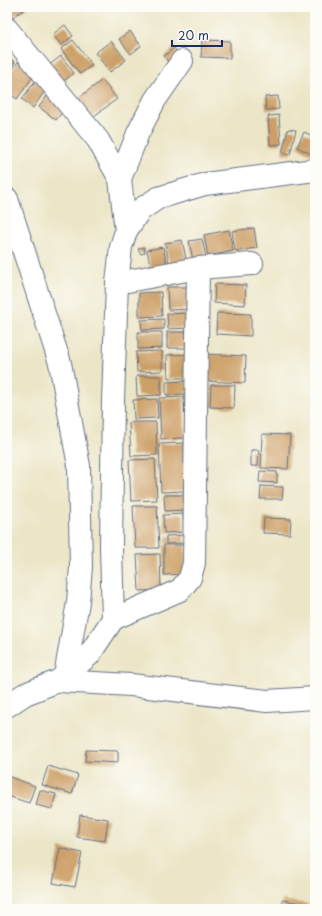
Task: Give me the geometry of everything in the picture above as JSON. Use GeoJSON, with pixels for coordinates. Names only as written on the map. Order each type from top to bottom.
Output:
{"type":"FeatureCollection","features":[{"type":"Feature","properties":{"kind":"street"},"geometry":{"type":"LineString","coordinates":[[7,29],[98,140],[120,179],[126,231]]}},
{"type":"Feature","properties":{"kind":"street"},"geometry":{"type":"LineString","coordinates":[[120,179],[138,133],[156,100],[182,61]]}},
{"type":"Feature","properties":{"kind":"street"},"geometry":{"type":"LineString","coordinates":[[113,619],[111,547],[113,401],[117,283],[121,247],[126,231],[140,210],[158,198],[205,184],[315,170]]}},
{"type":"Feature","properties":{"kind":"street"},"geometry":{"type":"LineString","coordinates":[[7,199],[60,363],[80,466],[81,567],[78,602],[61,679]]}},
{"type":"Feature","properties":{"kind":"street"},"geometry":{"type":"LineString","coordinates":[[117,283],[198,268],[252,264]]}},
{"type":"Feature","properties":{"kind":"street"},"geometry":{"type":"LineString","coordinates":[[7,706],[25,694],[61,679],[89,655],[113,619],[180,590],[190,578],[194,564],[198,268]]}},
{"type":"Feature","properties":{"kind":"street"},"geometry":{"type":"LineString","coordinates":[[61,679],[131,685],[267,701],[315,698]]}},
{"type":"Feature","properties":{"kind":"building"},"geometry":{"type":"Polygon","coordinates":[[[7,7],[28,7],[7,21],[7,7]]]}},
{"type":"Feature","properties":{"kind":"building"},"geometry":{"type":"Polygon","coordinates":[[[65,25],[73,36],[61,45],[53,34],[65,25]]]}},
{"type":"Feature","properties":{"kind":"building"},"geometry":{"type":"Polygon","coordinates":[[[130,31],[141,46],[131,54],[119,39],[130,31]]]}},
{"type":"Feature","properties":{"kind":"building"},"geometry":{"type":"Polygon","coordinates":[[[73,40],[92,65],[80,74],[61,49],[73,40]]]}},
{"type":"Feature","properties":{"kind":"building"},"geometry":{"type":"Polygon","coordinates":[[[202,40],[230,41],[230,58],[201,57],[202,40]]]}},
{"type":"Feature","properties":{"kind":"building"},"geometry":{"type":"Polygon","coordinates":[[[111,41],[126,60],[110,72],[95,53],[111,41]]]}},
{"type":"Feature","properties":{"kind":"building"},"geometry":{"type":"Polygon","coordinates":[[[174,48],[182,58],[171,66],[164,56],[174,48]]]}},
{"type":"Feature","properties":{"kind":"building"},"geometry":{"type":"Polygon","coordinates":[[[7,56],[15,62],[7,72],[7,56]]]}},
{"type":"Feature","properties":{"kind":"building"},"geometry":{"type":"Polygon","coordinates":[[[61,56],[74,73],[61,83],[48,66],[61,56]]]}},
{"type":"Feature","properties":{"kind":"building"},"geometry":{"type":"Polygon","coordinates":[[[18,62],[35,74],[17,99],[7,92],[7,77],[18,62]]]}},
{"type":"Feature","properties":{"kind":"building"},"geometry":{"type":"Polygon","coordinates":[[[36,80],[47,88],[33,108],[22,99],[36,80]]]}},
{"type":"Feature","properties":{"kind":"building"},"geometry":{"type":"Polygon","coordinates":[[[102,80],[117,99],[90,119],[76,100],[102,80]]]}},
{"type":"Feature","properties":{"kind":"building"},"geometry":{"type":"Polygon","coordinates":[[[47,96],[65,109],[56,120],[39,107],[47,96]]]}},
{"type":"Feature","properties":{"kind":"building"},"geometry":{"type":"Polygon","coordinates":[[[278,96],[279,109],[266,110],[265,97],[278,96]]]}},
{"type":"Feature","properties":{"kind":"building"},"geometry":{"type":"Polygon","coordinates":[[[279,115],[281,144],[270,145],[268,116],[279,115]]]}},
{"type":"Feature","properties":{"kind":"building"},"geometry":{"type":"Polygon","coordinates":[[[288,129],[296,130],[290,155],[282,153],[288,129]]]}},
{"type":"Feature","properties":{"kind":"building"},"geometry":{"type":"Polygon","coordinates":[[[304,132],[315,137],[315,156],[297,147],[304,132]]]}},
{"type":"Feature","properties":{"kind":"building"},"geometry":{"type":"Polygon","coordinates":[[[254,228],[257,248],[235,251],[232,231],[254,228]]]}},
{"type":"Feature","properties":{"kind":"building"},"geometry":{"type":"Polygon","coordinates":[[[229,230],[233,251],[208,256],[204,235],[229,230]]]}},
{"type":"Feature","properties":{"kind":"building"},"geometry":{"type":"Polygon","coordinates":[[[202,239],[206,257],[193,260],[189,241],[202,239]]]}},
{"type":"Feature","properties":{"kind":"building"},"geometry":{"type":"Polygon","coordinates":[[[182,240],[187,263],[170,267],[165,243],[182,240]]]}},
{"type":"Feature","properties":{"kind":"building"},"geometry":{"type":"Polygon","coordinates":[[[144,247],[145,253],[140,254],[138,249],[144,247]]]}},
{"type":"Feature","properties":{"kind":"building"},"geometry":{"type":"Polygon","coordinates":[[[163,247],[168,269],[152,273],[147,250],[163,247]]]}},
{"type":"Feature","properties":{"kind":"building"},"geometry":{"type":"Polygon","coordinates":[[[215,284],[246,285],[245,305],[214,303],[215,284]]]}},
{"type":"Feature","properties":{"kind":"building"},"geometry":{"type":"Polygon","coordinates":[[[167,287],[189,287],[190,309],[168,310],[167,287]]]}},
{"type":"Feature","properties":{"kind":"building"},"geometry":{"type":"Polygon","coordinates":[[[161,292],[162,316],[139,317],[139,293],[161,292]]]}},
{"type":"Feature","properties":{"kind":"building"},"geometry":{"type":"Polygon","coordinates":[[[189,313],[189,328],[168,329],[167,314],[189,313]]]}},
{"type":"Feature","properties":{"kind":"building"},"geometry":{"type":"Polygon","coordinates":[[[217,313],[251,314],[251,336],[216,334],[217,313]]]}},
{"type":"Feature","properties":{"kind":"building"},"geometry":{"type":"Polygon","coordinates":[[[164,319],[164,329],[142,330],[141,320],[164,319]]]}},
{"type":"Feature","properties":{"kind":"building"},"geometry":{"type":"Polygon","coordinates":[[[138,332],[162,332],[162,348],[138,349],[138,332]]]}},
{"type":"Feature","properties":{"kind":"building"},"geometry":{"type":"Polygon","coordinates":[[[167,332],[188,332],[188,348],[167,348],[167,332]]]}},
{"type":"Feature","properties":{"kind":"building"},"geometry":{"type":"Polygon","coordinates":[[[162,351],[162,371],[137,372],[136,352],[162,351]]]}},
{"type":"Feature","properties":{"kind":"building"},"geometry":{"type":"Polygon","coordinates":[[[192,354],[193,378],[168,378],[167,355],[192,354]]]}},
{"type":"Feature","properties":{"kind":"building"},"geometry":{"type":"Polygon","coordinates":[[[205,354],[246,356],[245,383],[204,381],[205,354]]]}},
{"type":"Feature","properties":{"kind":"building"},"geometry":{"type":"Polygon","coordinates":[[[136,376],[161,376],[161,395],[137,396],[136,376]]]}},
{"type":"Feature","properties":{"kind":"building"},"geometry":{"type":"Polygon","coordinates":[[[187,381],[188,394],[166,395],[166,382],[187,381]]]}},
{"type":"Feature","properties":{"kind":"building"},"geometry":{"type":"Polygon","coordinates":[[[211,385],[235,385],[234,408],[210,407],[211,385]]]}},
{"type":"Feature","properties":{"kind":"building"},"geometry":{"type":"Polygon","coordinates":[[[184,397],[185,438],[161,439],[159,398],[184,397]]]}},
{"type":"Feature","properties":{"kind":"building"},"geometry":{"type":"Polygon","coordinates":[[[157,399],[158,418],[134,419],[133,400],[157,399]]]}},
{"type":"Feature","properties":{"kind":"building"},"geometry":{"type":"Polygon","coordinates":[[[129,422],[156,422],[157,455],[131,456],[129,422]]]}},
{"type":"Feature","properties":{"kind":"building"},"geometry":{"type":"Polygon","coordinates":[[[262,434],[290,435],[288,469],[261,468],[262,434]]]}},
{"type":"Feature","properties":{"kind":"building"},"geometry":{"type":"Polygon","coordinates":[[[184,443],[186,491],[161,492],[159,444],[184,443]]]}},
{"type":"Feature","properties":{"kind":"building"},"geometry":{"type":"Polygon","coordinates":[[[251,450],[259,450],[258,466],[251,466],[251,450]]]}},
{"type":"Feature","properties":{"kind":"building"},"geometry":{"type":"Polygon","coordinates":[[[155,459],[157,500],[131,501],[129,460],[155,459]]]}},
{"type":"Feature","properties":{"kind":"building"},"geometry":{"type":"Polygon","coordinates":[[[260,471],[277,472],[277,483],[259,482],[260,471]]]}},
{"type":"Feature","properties":{"kind":"building"},"geometry":{"type":"Polygon","coordinates":[[[261,486],[283,487],[282,499],[260,499],[261,486]]]}},
{"type":"Feature","properties":{"kind":"building"},"geometry":{"type":"Polygon","coordinates":[[[164,495],[185,495],[185,510],[165,511],[164,495]]]}},
{"type":"Feature","properties":{"kind":"building"},"geometry":{"type":"Polygon","coordinates":[[[133,506],[157,506],[159,548],[135,548],[133,506]]]}},
{"type":"Feature","properties":{"kind":"building"},"geometry":{"type":"Polygon","coordinates":[[[183,514],[184,532],[164,533],[163,515],[183,514]]]}},
{"type":"Feature","properties":{"kind":"building"},"geometry":{"type":"Polygon","coordinates":[[[264,518],[291,519],[290,534],[263,533],[264,518]]]}},
{"type":"Feature","properties":{"kind":"building"},"geometry":{"type":"Polygon","coordinates":[[[184,535],[184,543],[166,544],[166,536],[184,535]]]}},
{"type":"Feature","properties":{"kind":"building"},"geometry":{"type":"Polygon","coordinates":[[[164,545],[185,545],[186,574],[164,575],[164,545]]]}},
{"type":"Feature","properties":{"kind":"building"},"geometry":{"type":"Polygon","coordinates":[[[160,554],[161,590],[139,591],[137,555],[160,554]]]}},
{"type":"Feature","properties":{"kind":"building"},"geometry":{"type":"Polygon","coordinates":[[[86,750],[118,751],[118,763],[85,761],[86,750]]]}},
{"type":"Feature","properties":{"kind":"building"},"geometry":{"type":"Polygon","coordinates":[[[48,766],[78,775],[72,794],[42,785],[48,766]]]}},
{"type":"Feature","properties":{"kind":"building"},"geometry":{"type":"Polygon","coordinates":[[[7,776],[35,786],[29,803],[7,796],[7,776]]]}},
{"type":"Feature","properties":{"kind":"building"},"geometry":{"type":"Polygon","coordinates":[[[40,790],[56,794],[52,809],[36,805],[40,790]]]}},
{"type":"Feature","properties":{"kind":"building"},"geometry":{"type":"Polygon","coordinates":[[[80,815],[108,819],[105,841],[77,837],[80,815]]]}},
{"type":"Feature","properties":{"kind":"building"},"geometry":{"type":"Polygon","coordinates":[[[60,848],[82,853],[75,887],[53,883],[60,848]]]}},
{"type":"Feature","properties":{"kind":"building"},"geometry":{"type":"Polygon","coordinates":[[[282,900],[308,904],[307,909],[281,909],[282,900]]]}}]}
